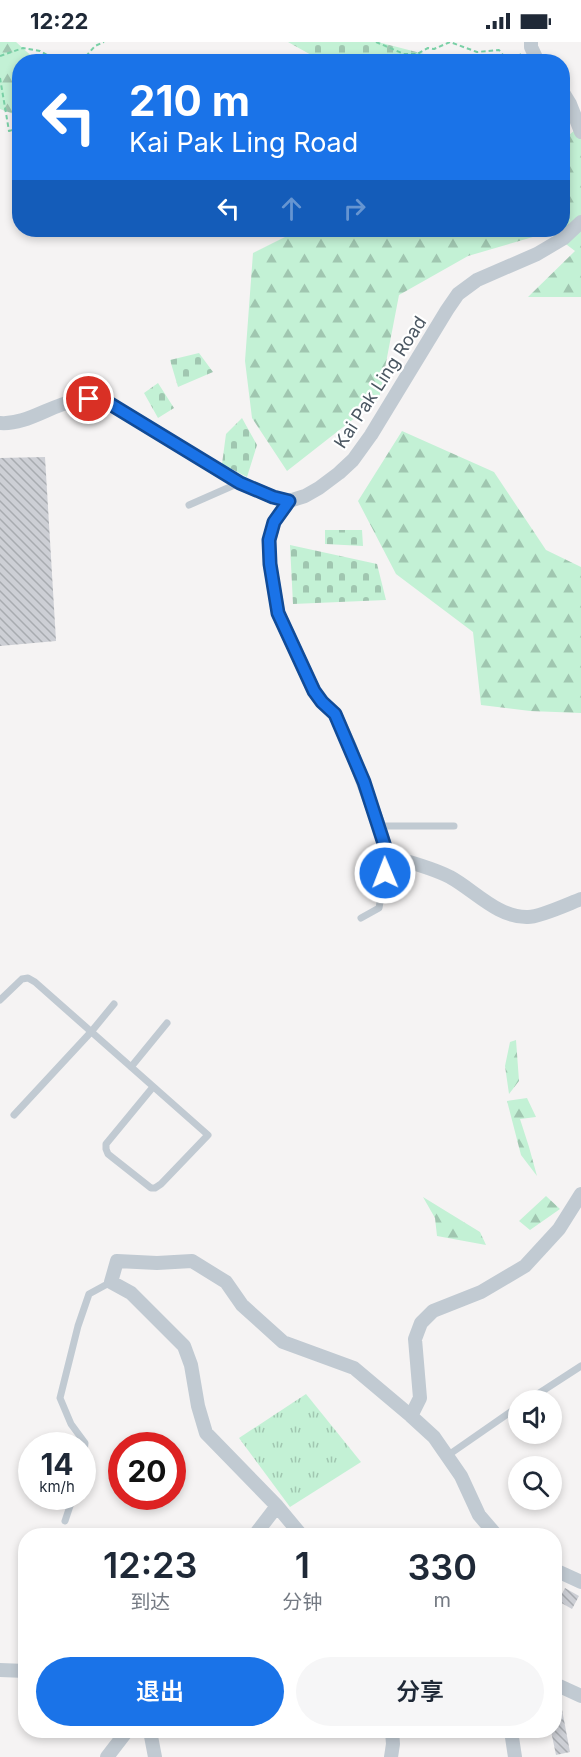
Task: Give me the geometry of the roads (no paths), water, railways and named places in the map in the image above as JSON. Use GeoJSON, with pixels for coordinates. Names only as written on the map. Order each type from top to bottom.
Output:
{"type":"FeatureCollection","features":[{"type":"Feature","properties":{"kind":"street"},"geometry":{"type":"LineString","coordinates":[[570,104],[581,132]]}},
{"type":"Feature","properties":{"kind":"street","name":"Kai Pak Ling Road"},"geometry":{"type":"LineString","coordinates":[[570,232],[581,222]]}},
{"type":"Feature","properties":{"kind":"street","name":"Kai Pak Ling Road"},"geometry":{"type":"LineString","coordinates":[[289,501],[319,488],[352,460],[371,435],[447,309],[459,294],[477,280],[537,254],[565,237]]}},
{"type":"Feature","properties":{"kind":"street"},"geometry":{"type":"LineString","coordinates":[[0,423],[24,419],[72,401],[89,399],[107,402],[240,483],[289,501],[274,522],[269,540],[270,564],[278,613],[314,691],[335,714],[350,747],[388,856],[423,866],[450,878],[492,905],[517,916],[530,918],[581,899]]}},
{"type":"Feature","properties":{"kind":"street"},"geometry":{"type":"LineString","coordinates":[[411,1416],[420,1398],[416,1339],[421,1323],[433,1311],[481,1292],[525,1266],[559,1229],[581,1194]]}},
{"type":"Feature","properties":{"kind":"street"},"geometry":{"type":"LineString","coordinates":[[295,1528],[206,1433],[198,1406],[191,1365],[184,1346],[131,1293],[111,1281],[117,1261],[157,1263],[192,1261],[226,1282],[242,1305],[283,1341],[354,1368],[434,1437],[461,1476],[479,1515],[490,1528]]}},
{"type":"Feature","properties":{"kind":"street"},"geometry":{"type":"LineString","coordinates":[[261,1528],[277,1506]]}},
{"type":"Feature","properties":{"kind":"street"},"geometry":{"type":"LineString","coordinates":[[562,1573],[581,1582]]}},
{"type":"Feature","properties":{"kind":"street"},"geometry":{"type":"LineString","coordinates":[[0,1670],[18,1671]]}},
{"type":"Feature","properties":{"kind":"street"},"geometry":{"type":"LineString","coordinates":[[562,1687],[581,1696]]}},
{"type":"Feature","properties":{"kind":"street"},"geometry":{"type":"LineString","coordinates":[[107,1757],[122,1738]]}},
{"type":"Feature","properties":{"kind":"street"},"geometry":{"type":"LineString","coordinates":[[151,1738],[155,1757]]}},
{"type":"Feature","properties":{"kind":"street"},"geometry":{"type":"LineString","coordinates":[[391,1757],[393,1738]]}},
{"type":"Feature","properties":{"kind":"street"},"geometry":{"type":"LineString","coordinates":[[512,1738],[514,1757]]}},
{"type":"Feature","properties":{"kind":"lane"},"geometry":{"type":"LineString","coordinates":[[189,505],[240,483]]}},
{"type":"Feature","properties":{"kind":"lane"},"geometry":{"type":"LineString","coordinates":[[379,826],[454,826]]}},
{"type":"Feature","properties":{"kind":"lane"},"geometry":{"type":"LineString","coordinates":[[361,918],[379,908],[388,856]]}},
{"type":"Feature","properties":{"kind":"lane"},"geometry":{"type":"LineString","coordinates":[[0,1000],[22,979],[28,978],[35,982],[208,1135],[155,1188],[151,1188],[108,1154],[106,1149],[106,1144],[153,1088]]}},
{"type":"Feature","properties":{"kind":"lane"},"geometry":{"type":"LineString","coordinates":[[14,1115],[114,1004]]}},
{"type":"Feature","properties":{"kind":"lane"},"geometry":{"type":"LineString","coordinates":[[131,1067],[166,1023]]}},
{"type":"Feature","properties":{"kind":"lane"},"geometry":{"type":"LineString","coordinates":[[77,1432],[71,1424],[60,1398],[78,1326],[89,1294],[111,1281]]}},
{"type":"Feature","properties":{"kind":"lane"},"geometry":{"type":"LineString","coordinates":[[544,1390],[581,1366]]}},
{"type":"Feature","properties":{"kind":"lane"},"geometry":{"type":"LineString","coordinates":[[447,1456],[508,1414]]}},
{"type":"Feature","properties":{"kind":"lane"},"geometry":{"type":"LineString","coordinates":[[65,1521],[69,1510]]}}]}
